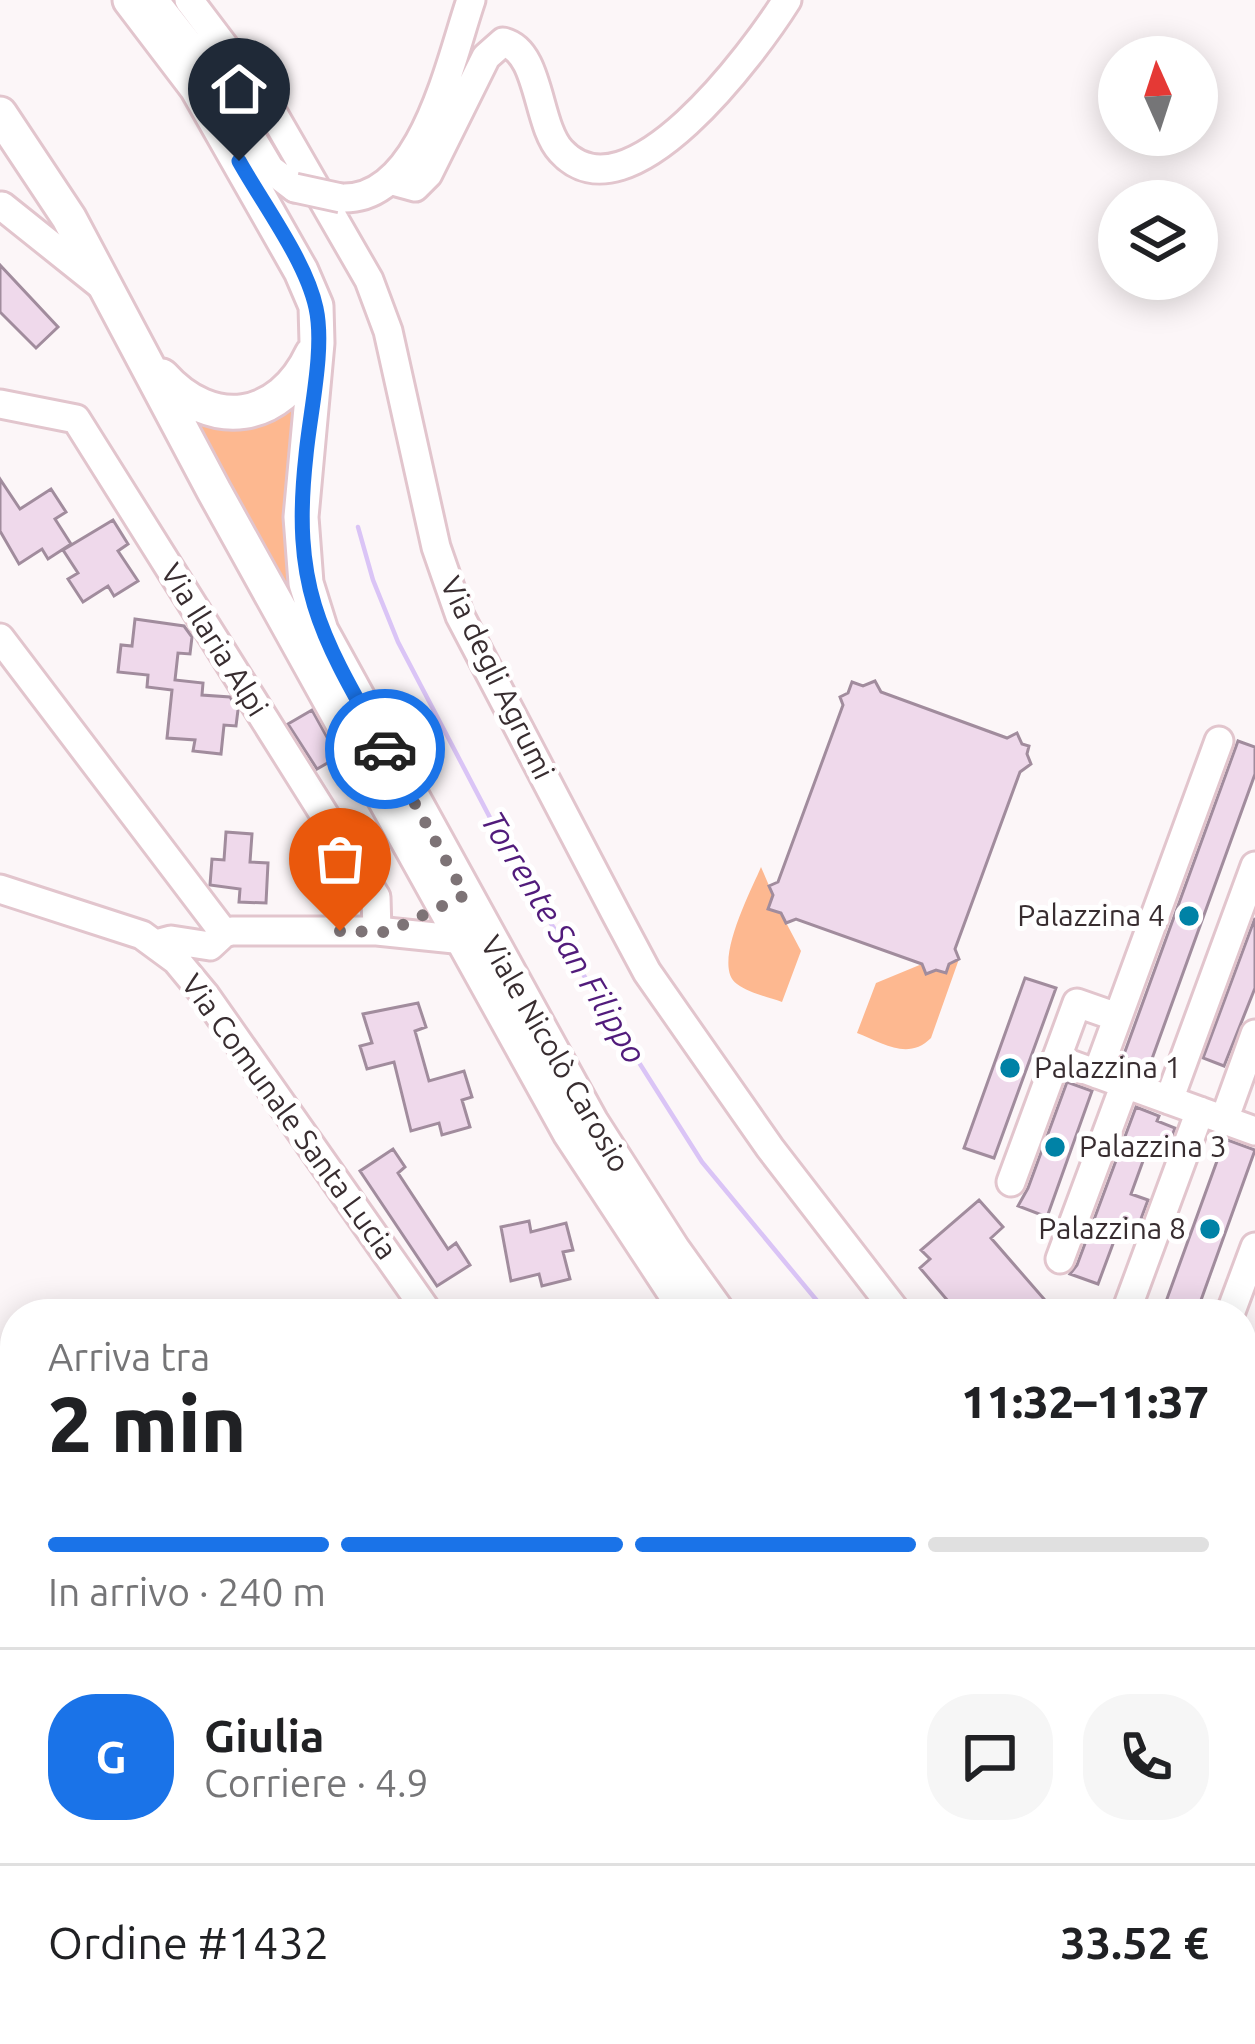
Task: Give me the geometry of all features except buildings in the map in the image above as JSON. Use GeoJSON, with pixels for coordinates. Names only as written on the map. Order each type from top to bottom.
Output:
{"type":"FeatureCollection","features":[{"type":"Feature","properties":{"kind":"main road","name":"Viale Nicolò Carosio"},"geometry":{"type":"LineString","coordinates":[[130,0],[197,88],[301,271],[316,306],[317,343],[301,517],[312,605],[331,652],[455,900],[464,940],[579,1148],[679,1299]]}},
{"type":"Feature","properties":{"kind":"main road","name":"Viale Nicolò Carosio"},"geometry":{"type":"LineString","coordinates":[[0,114],[40,171],[110,292],[214,491],[455,900],[617,1166],[709,1299]]}},
{"type":"Feature","properties":{"kind":"main road"},"geometry":{"type":"LineString","coordinates":[[144,357],[184,399],[200,407],[251,411],[280,397],[302,374],[317,343]]}},
{"type":"Feature","properties":{"kind":"street"},"geometry":{"type":"LineString","coordinates":[[154,0],[219,83],[276,176],[295,188],[341,198],[364,196],[392,181],[406,166],[422,138],[471,0]]}},
{"type":"Feature","properties":{"kind":"street","name":"Via degli Agrumi"},"geometry":{"type":"LineString","coordinates":[[189,0],[267,103],[369,280],[388,331],[436,547],[460,616],[647,972],[826,1225],[886,1299]]}},
{"type":"Feature","properties":{"kind":"street"},"geometry":{"type":"LineString","coordinates":[[392,181],[407,187],[423,181],[486,57],[503,42],[516,47],[526,60],[546,124],[562,153],[594,169],[636,162],[693,115],[787,0]]}},
{"type":"Feature","properties":{"kind":"street"},"geometry":{"type":"LineString","coordinates":[[1,206],[21,214],[42,205],[40,171]]}},
{"type":"Feature","properties":{"kind":"street"},"geometry":{"type":"LineString","coordinates":[[1,206],[110,292]]}},
{"type":"Feature","properties":{"kind":"street","name":"Via Ilaria Alpi"},"geometry":{"type":"LineString","coordinates":[[0,404],[76,419],[376,897],[382,932]]}},
{"type":"Feature","properties":{"kind":"street"},"geometry":{"type":"LineString","coordinates":[[0,638],[224,933]]}},
{"type":"Feature","properties":{"kind":"street"},"geometry":{"type":"LineString","coordinates":[[1097,1074],[1219,741]]}},
{"type":"Feature","properties":{"kind":"street"},"geometry":{"type":"LineString","coordinates":[[1169,1100],[1255,866]]}},
{"type":"Feature","properties":{"kind":"street","name":"Via Comunale Santa Lucia"},"geometry":{"type":"LineString","coordinates":[[0,889],[156,944],[206,995],[419,1299]]}},
{"type":"Feature","properties":{"kind":"street"},"geometry":{"type":"LineString","coordinates":[[382,932],[455,900]]}},
{"type":"Feature","properties":{"kind":"street"},"geometry":{"type":"LineString","coordinates":[[156,944],[171,940],[210,946],[224,933],[382,932],[464,940]]}},
{"type":"Feature","properties":{"kind":"street"},"geometry":{"type":"LineString","coordinates":[[1011,1182],[1077,1003],[1118,1017]]}},
{"type":"Feature","properties":{"kind":"street"},"geometry":{"type":"LineString","coordinates":[[1132,1299],[1212,1115],[1253,1046]]}},
{"type":"Feature","properties":{"kind":"street"},"geometry":{"type":"LineString","coordinates":[[1056,1059],[1255,1131]]}},
{"type":"Feature","properties":{"kind":"street"},"geometry":{"type":"LineString","coordinates":[[1060,1259],[1125,1084]]}},
{"type":"Feature","properties":{"kind":"street"},"geometry":{"type":"LineString","coordinates":[[1236,1299],[1252,1261]]}},
{"type":"Feature","properties":{"kind":"shaded area"},"geometry":{"type":"Polygon","coordinates":[[[300,397],[304,632],[193,416],[300,397]]]}},
{"type":"Feature","properties":{"kind":"shaded area"},"geometry":{"type":"Polygon","coordinates":[[[761,867],[773,895],[769,909],[781,913],[801,951],[782,1002],[742,987],[730,975],[731,945],[761,867]]]}},
{"type":"Feature","properties":{"kind":"shaded area"},"geometry":{"type":"Polygon","coordinates":[[[959,959],[931,1038],[922,1045],[895,1048],[857,1033],[876,983],[922,964],[926,974],[946,973],[949,964],[959,959]]]}},
{"type":"Feature","properties":{"kind":"waterway","name":"Torrente San Filippo"},"geometry":{"type":"LineString","coordinates":[[358,527],[398,642],[519,873],[702,1162],[816,1299]]}},
{"type":"Feature","properties":{"kind":"way so far"},"geometry":{"type":"LineString","coordinates":[[340,931],[388,932],[465,895],[385,749]]}},
{"type":"Feature","properties":{"kind":"place","name":"Palazzina 4"},"geometry":{"type":"Point","coordinates":[1189,916]}},
{"type":"Feature","properties":{"kind":"place","name":"Palazzina 1"},"geometry":{"type":"Point","coordinates":[1010,1068]}},
{"type":"Feature","properties":{"kind":"place","name":"Palazzina 3"},"geometry":{"type":"Point","coordinates":[1055,1147]}},
{"type":"Feature","properties":{"kind":"place","name":"Palazzina 8"},"geometry":{"type":"Point","coordinates":[1210,1229]}},
{"type":"Feature","properties":{"kind":"route"},"geometry":{"type":"LineString","coordinates":[[239,161],[316,306],[317,343],[301,517],[306,583],[321,632],[385,749]]}}]}
